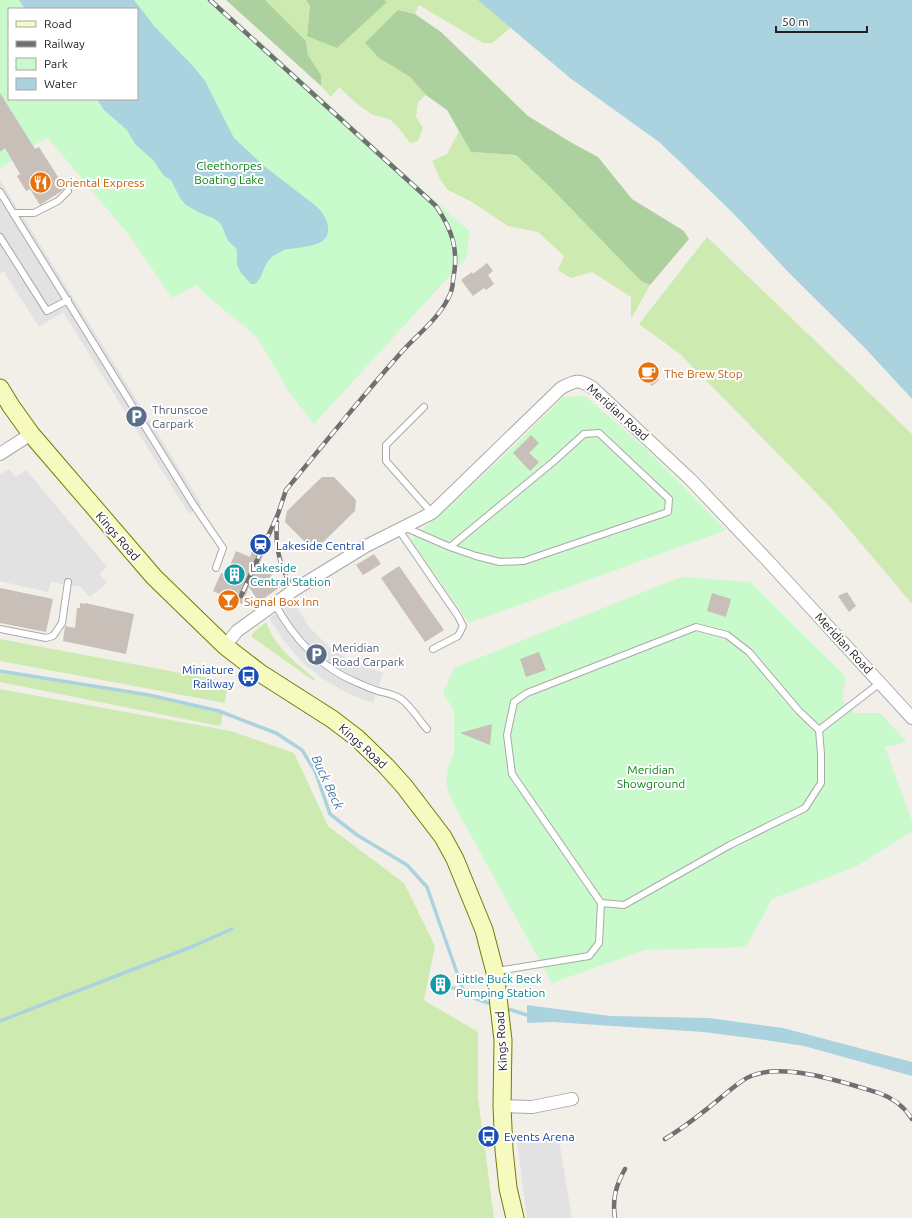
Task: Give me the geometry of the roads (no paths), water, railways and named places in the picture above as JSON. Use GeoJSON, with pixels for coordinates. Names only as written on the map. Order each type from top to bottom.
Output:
{"type":"FeatureCollection","features":[{"type":"Feature","properties":{"kind":"street","name":"Meridian Road"},"geometry":{"type":"LineString","coordinates":[[225,646],[237,631],[294,590],[366,546],[432,513],[561,388],[574,381],[583,382],[593,388],[691,480],[768,561],[912,718]]}},
{"type":"Feature","properties":{"kind":"street","name":"Kings Road"},"geometry":{"type":"LineString","coordinates":[[0,388],[31,434],[154,578],[225,646],[260,673],[357,738],[404,786],[443,837],[455,859],[484,930],[495,972],[503,1040],[502,1106],[504,1150],[508,1188],[515,1218]]}},
{"type":"Feature","properties":{"kind":"street"},"geometry":{"type":"LineString","coordinates":[[0,454],[31,434]]}},
{"type":"Feature","properties":{"kind":"street"},"geometry":{"type":"LineString","coordinates":[[502,1106],[532,1106],[572,1099]]}},
{"type":"Feature","properties":{"kind":"lane"},"geometry":{"type":"LineString","coordinates":[[13,213],[34,213],[58,201],[68,191]]}},
{"type":"Feature","properties":{"kind":"lane"},"geometry":{"type":"LineString","coordinates":[[0,192],[193,504],[223,548],[216,568]]}},
{"type":"Feature","properties":{"kind":"lane"},"geometry":{"type":"LineString","coordinates":[[0,237],[47,311],[68,300]]}},
{"type":"Feature","properties":{"kind":"lane"},"geometry":{"type":"LineString","coordinates":[[424,407],[386,445],[386,461],[432,513]]}},
{"type":"Feature","properties":{"kind":"lane"},"geometry":{"type":"LineString","coordinates":[[402,529],[450,547],[476,556],[500,562],[524,561],[668,512],[669,499],[599,433],[584,434],[450,547]]}},
{"type":"Feature","properties":{"kind":"lane"},"geometry":{"type":"LineString","coordinates":[[402,529],[463,626],[458,636],[434,649]]}},
{"type":"Feature","properties":{"kind":"lane"},"geometry":{"type":"LineString","coordinates":[[0,629],[46,638],[53,636],[62,623],[68,582]]}},
{"type":"Feature","properties":{"kind":"lane"},"geometry":{"type":"LineString","coordinates":[[275,604],[293,632],[309,651],[329,667],[350,680],[377,691],[395,695],[402,700],[427,729]]}},
{"type":"Feature","properties":{"kind":"lane"},"geometry":{"type":"LineString","coordinates":[[495,972],[589,956],[599,943],[601,903],[512,774],[506,735],[514,702],[527,694],[696,627],[727,635],[749,652],[799,711],[818,730],[821,754],[821,783],[805,808],[730,845],[624,905],[601,903]]}},
{"type":"Feature","properties":{"kind":"lane"},"geometry":{"type":"LineString","coordinates":[[818,730],[880,683]]}},
{"type":"Feature","properties":{"kind":"water"},"geometry":{"type":"Polygon","coordinates":[[[19,0],[134,0],[155,27],[193,66],[205,81],[234,138],[264,166],[316,206],[327,221],[328,234],[319,243],[284,250],[274,255],[267,262],[258,281],[255,284],[251,284],[241,273],[237,265],[236,248],[228,241],[221,224],[213,218],[186,205],[180,198],[171,180],[164,176],[153,160],[135,144],[127,130],[104,110],[98,100],[138,100],[138,8],[24,8],[19,0]]]}},
{"type":"Feature","properties":{"kind":"water"},"geometry":{"type":"Polygon","coordinates":[[[478,0],[912,0],[912,399],[865,348],[790,274],[733,213],[659,142],[570,78],[478,0]]]}},
{"type":"Feature","properties":{"kind":"water"},"geometry":{"type":"Polygon","coordinates":[[[527,1005],[610,1016],[709,1018],[783,1028],[912,1062],[912,1076],[804,1046],[765,1040],[703,1032],[553,1022],[527,1023],[527,1005]]]}},
{"type":"Feature","properties":{"kind":"waterway","name":"Buck Beck"},"geometry":{"type":"LineString","coordinates":[[0,671],[149,695],[219,711],[276,733],[302,750],[315,771],[330,814],[357,835],[407,865],[427,887],[463,990],[474,998],[494,1005]]}},
{"type":"Feature","properties":{"kind":"waterway"},"geometry":{"type":"LineString","coordinates":[[0,1021],[191,947],[232,929]]}},
{"type":"Feature","properties":{"kind":"waterway"},"geometry":{"type":"LineString","coordinates":[[449,987],[463,990]]}},
{"type":"Feature","properties":{"kind":"waterway","name":"Buck Beck"},"geometry":{"type":"LineString","coordinates":[[505,1008],[527,1015]]}},
{"type":"Feature","properties":{"kind":"railway"},"geometry":{"type":"LineString","coordinates":[[210,0],[436,206],[447,224],[455,250],[453,285],[447,301],[428,326],[384,372],[286,490],[278,514],[241,596]]}},
{"type":"Feature","properties":{"kind":"railway"},"geometry":{"type":"LineString","coordinates":[[277,522],[276,538],[278,553],[282,567],[289,581]]}},
{"type":"Feature","properties":{"kind":"railway"},"geometry":{"type":"LineString","coordinates":[[665,1139],[744,1080],[751,1076],[765,1072],[780,1071],[815,1076],[850,1084],[879,1093],[898,1103],[912,1119]]}},
{"type":"Feature","properties":{"kind":"railway"},"geometry":{"type":"LineString","coordinates":[[615,1218],[614,1198],[619,1181],[625,1169]]}},
{"type":"Feature","properties":{"kind":"place","name":"Oriental Express"},"geometry":{"type":"Point","coordinates":[41,182]}},
{"type":"Feature","properties":{"kind":"place","name":"The Brew Stop"},"geometry":{"type":"Point","coordinates":[648,373]}},
{"type":"Feature","properties":{"kind":"place","name":"Thrunscoe Carpark"},"geometry":{"type":"Point","coordinates":[137,416]}},
{"type":"Feature","properties":{"kind":"place","name":"Lakeside Central"},"geometry":{"type":"Point","coordinates":[261,545]}},
{"type":"Feature","properties":{"kind":"place","name":"Lakeside Central Station"},"geometry":{"type":"Point","coordinates":[234,574]}},
{"type":"Feature","properties":{"kind":"place","name":"Signal Box Inn"},"geometry":{"type":"Point","coordinates":[228,601]}},
{"type":"Feature","properties":{"kind":"place","name":"Meridian Road Carpark"},"geometry":{"type":"Point","coordinates":[317,654]}},
{"type":"Feature","properties":{"kind":"place","name":"Miniature Railway"},"geometry":{"type":"Point","coordinates":[249,676]}},
{"type":"Feature","properties":{"kind":"place","name":"Little Buck Beck Pumping Station"},"geometry":{"type":"Point","coordinates":[440,985]}},
{"type":"Feature","properties":{"kind":"place","name":"Events Arena"},"geometry":{"type":"Point","coordinates":[489,1136]}},
{"type":"Feature","properties":{"kind":"park label","name":"Cleethorpes Boating Lake"},"geometry":{"type":"Point","coordinates":[229,172]}},
{"type":"Feature","properties":{"kind":"park label","name":"Meridian Showground"},"geometry":{"type":"Point","coordinates":[651,776]}}]}
